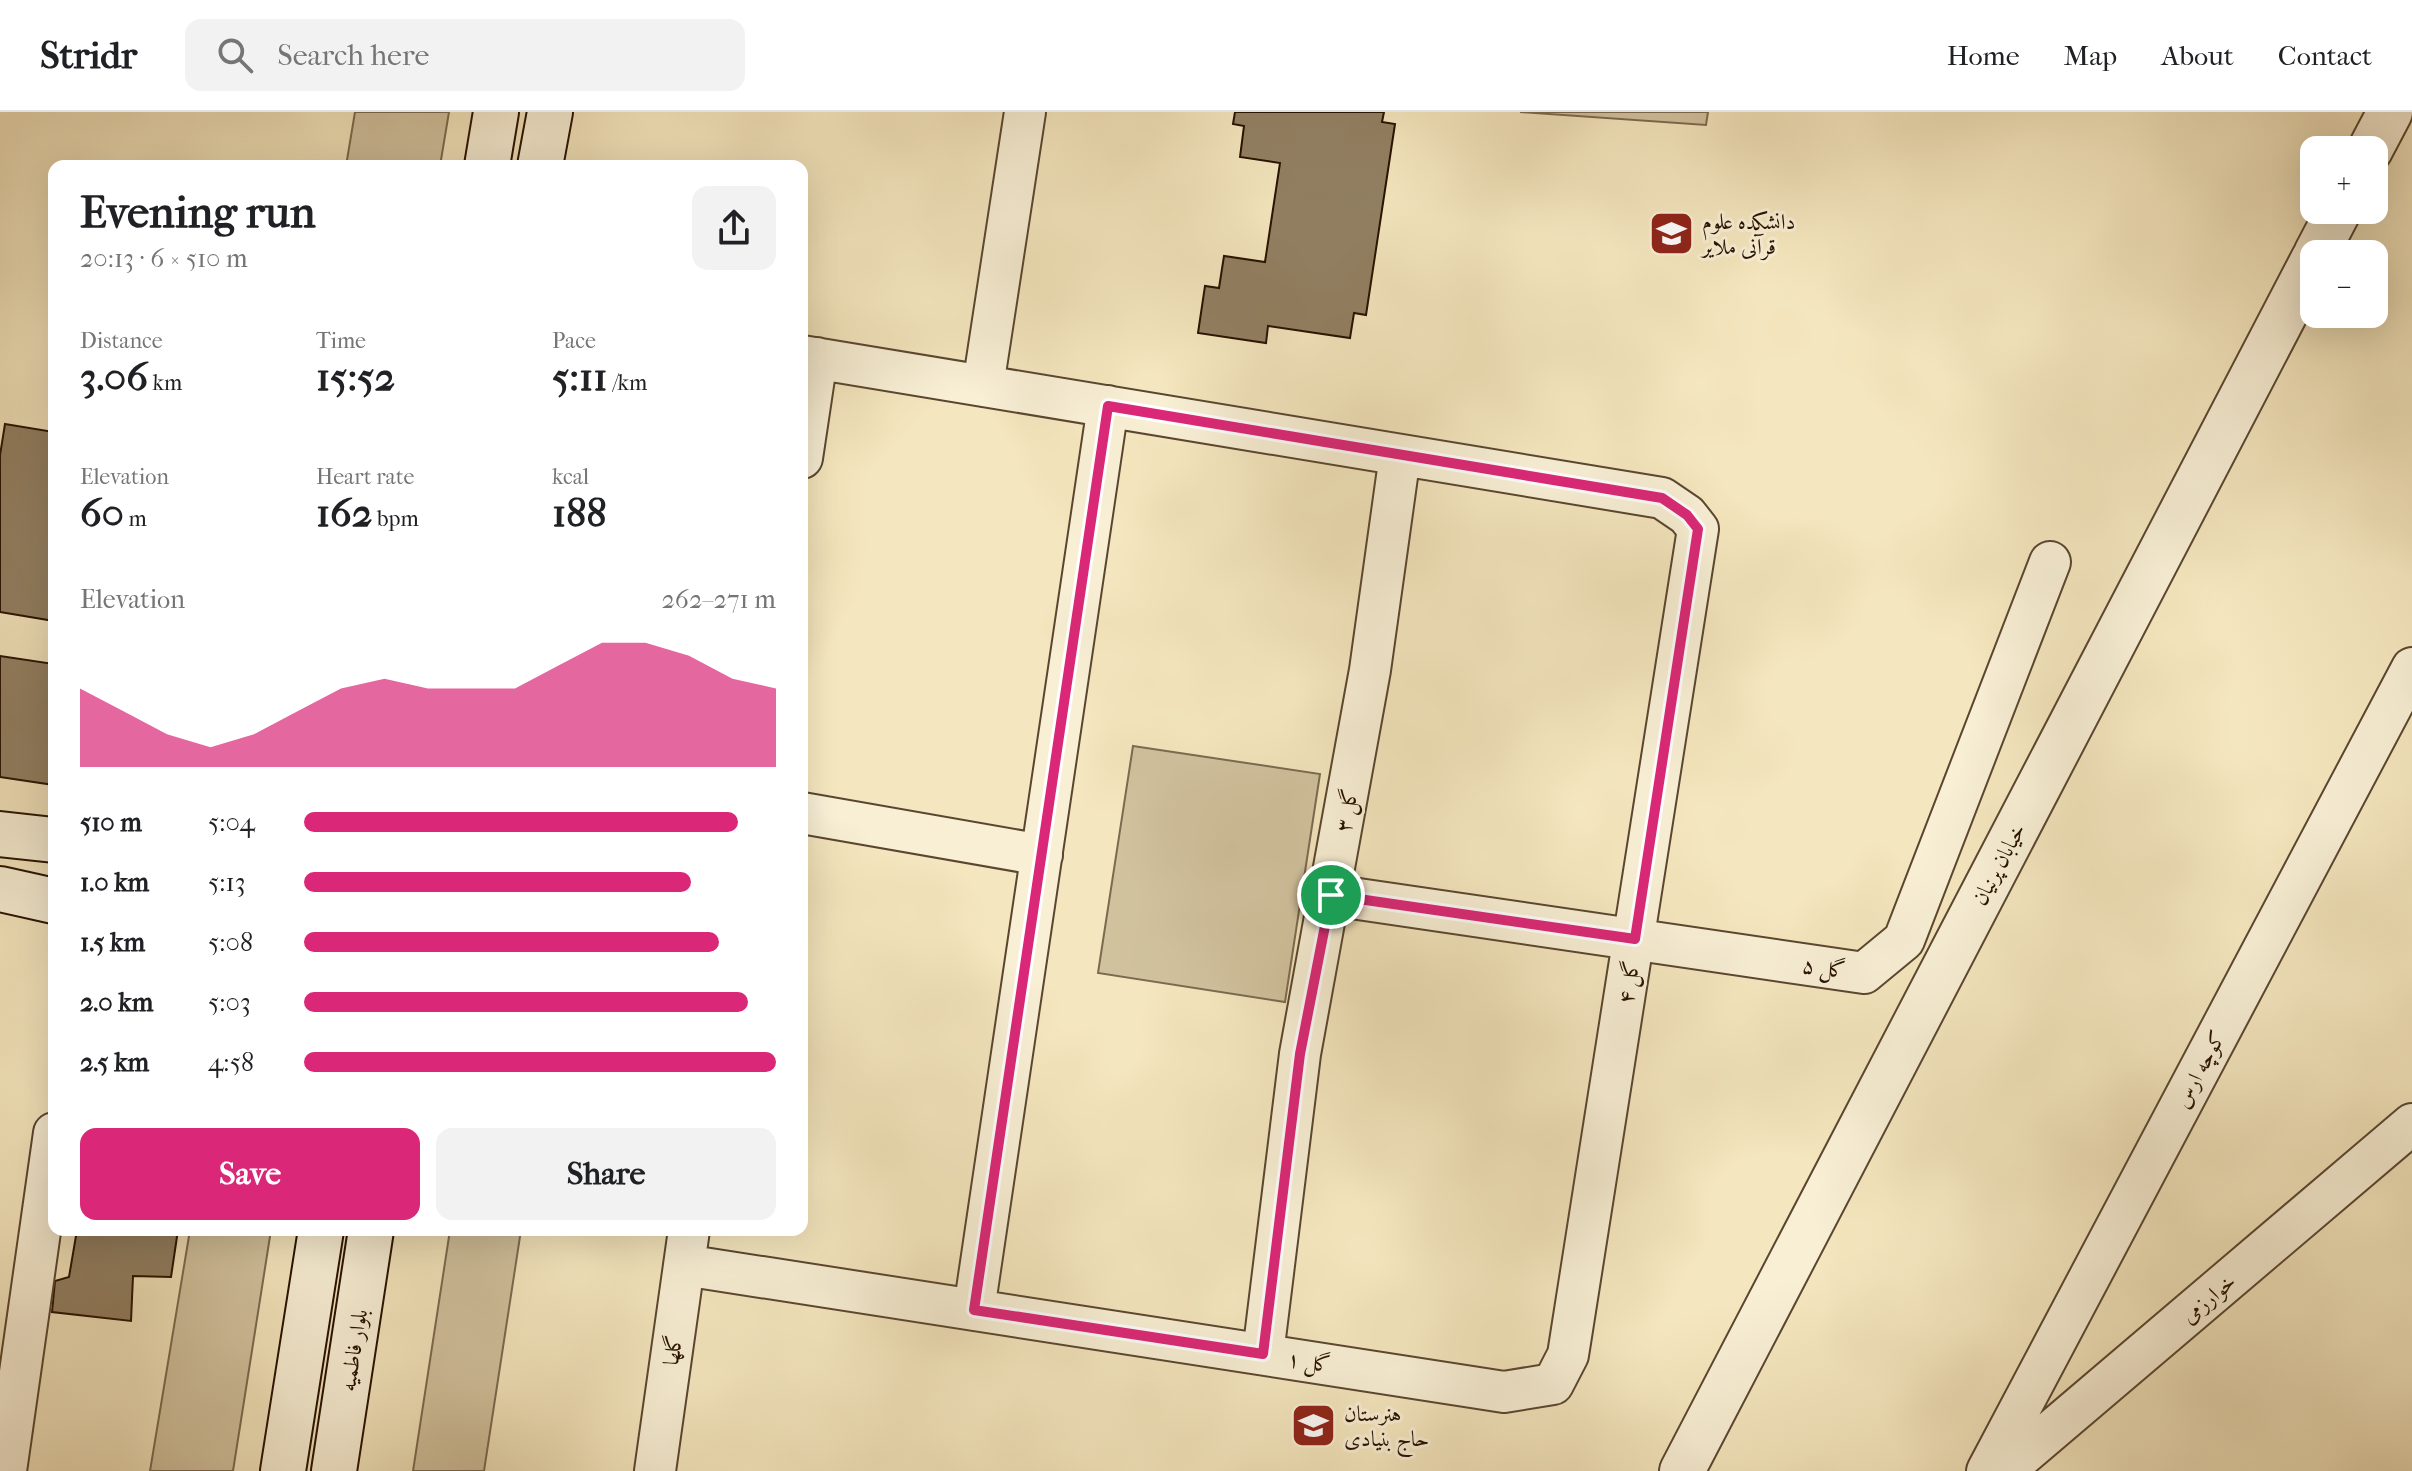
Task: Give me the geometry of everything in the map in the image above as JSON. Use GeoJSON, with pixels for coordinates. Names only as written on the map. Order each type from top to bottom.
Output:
{"type":"FeatureCollection","features":[{"type":"Feature","properties":{"kind":"street"},"geometry":{"type":"LineString","coordinates":[[488,160],[496,112]]}},
{"type":"Feature","properties":{"kind":"street"},"geometry":{"type":"LineString","coordinates":[[541,160],[550,112]]}},
{"type":"Feature","properties":{"kind":"street"},"geometry":{"type":"LineString","coordinates":[[983,386],[1025,112]]}},
{"type":"Feature","properties":{"kind":"street"},"geometry":{"type":"LineString","coordinates":[[2377,136],[2390,112]]}},
{"type":"Feature","properties":{"kind":"street","name":"خیابان پرنیان"},"geometry":{"type":"LineString","coordinates":[[1682,1471],[2300,285]]}},
{"type":"Feature","properties":{"kind":"street"},"geometry":{"type":"LineString","coordinates":[[809,357],[1400,455]]}},
{"type":"Feature","properties":{"kind":"street"},"geometry":{"type":"LineString","coordinates":[[974,1310],[1108,406]]}},
{"type":"Feature","properties":{"kind":"street","name":"گل ۴"},"geometry":{"type":"LineString","coordinates":[[1400,455],[1662,498],[1687,515],[1698,529],[1568,1355],[1553,1384]]}},
{"type":"Feature","properties":{"kind":"street","name":"گل ۳"},"geometry":{"type":"LineString","coordinates":[[1263,1354],[1300,1054],[1370,670],[1400,455]]}},
{"type":"Feature","properties":{"kind":"street","name":"گل ۵"},"geometry":{"type":"LineString","coordinates":[[1331,895],[1864,973],[1904,940],[2050,562]]}},
{"type":"Feature","properties":{"kind":"street","name":"کوچه ارس"},"geometry":{"type":"LineString","coordinates":[[1987,1471],[2412,668]]}},
{"type":"Feature","properties":{"kind":"street"},"geometry":{"type":"LineString","coordinates":[[808,814],[1042,855]]}},
{"type":"Feature","properties":{"kind":"street"},"geometry":{"type":"LineString","coordinates":[[0,834],[48,839]]}},
{"type":"Feature","properties":{"kind":"street"},"geometry":{"type":"LineString","coordinates":[[0,889],[48,900]]}},
{"type":"Feature","properties":{"kind":"street","name":"خوارزمی"},"geometry":{"type":"LineString","coordinates":[[2004,1471],[2412,1124]]}},
{"type":"Feature","properties":{"kind":"street"},"geometry":{"type":"LineString","coordinates":[[6,1471],[48,1175]]}},
{"type":"Feature","properties":{"kind":"street"},"geometry":{"type":"LineString","coordinates":[[283,1471],[320,1236]]}},
{"type":"Feature","properties":{"kind":"street","name":"بلوار فاطمیه"},"geometry":{"type":"LineString","coordinates":[[334,1471],[370,1236]]}},
{"type":"Feature","properties":{"kind":"street","name":"گل ۱"},"geometry":{"type":"LineString","coordinates":[[687,1247],[974,1310],[1504,1392],[1553,1384]]}},
{"type":"Feature","properties":{"kind":"street","name":"گلها"},"geometry":{"type":"LineString","coordinates":[[655,1471],[687,1247]]}},
{"type":"Feature","properties":{"kind":"shaded area"},"geometry":{"type":"Polygon","coordinates":[[[355,112],[449,112],[441,160],[347,160],[355,112]]]}},
{"type":"Feature","properties":{"kind":"shaded area"},"geometry":{"type":"Polygon","coordinates":[[[1520,112],[1708,112],[1706,125],[1520,112]]]}},
{"type":"Feature","properties":{"kind":"shaded area"},"geometry":{"type":"Polygon","coordinates":[[[1133,746],[1320,774],[1285,1002],[1098,973],[1133,746]]]}},
{"type":"Feature","properties":{"kind":"shaded area"},"geometry":{"type":"Polygon","coordinates":[[[189,1236],[270,1236],[233,1471],[150,1471],[189,1236]]]}},
{"type":"Feature","properties":{"kind":"shaded area"},"geometry":{"type":"Polygon","coordinates":[[[449,1236],[520,1236],[484,1471],[413,1471],[449,1236]]]}},
{"type":"Feature","properties":{"kind":"building"},"geometry":{"type":"Polygon","coordinates":[[[1235,112],[1384,112],[1382,122],[1395,124],[1366,315],[1354,313],[1350,338],[1268,326],[1266,343],[1198,333],[1205,286],[1219,288],[1224,256],[1265,262],[1280,163],[1240,157],[1244,126],[1233,124],[1235,112]]]}},
{"type":"Feature","properties":{"kind":"building"},"geometry":{"type":"Polygon","coordinates":[[[5,424],[48,431],[48,620],[0,612],[0,455],[5,424]]]}},
{"type":"Feature","properties":{"kind":"building"},"geometry":{"type":"Polygon","coordinates":[[[0,656],[48,663],[48,784],[0,777],[0,656]]]}},
{"type":"Feature","properties":{"kind":"building"},"geometry":{"type":"Polygon","coordinates":[[[76,1236],[177,1236],[171,1277],[133,1276],[131,1321],[52,1312],[55,1281],[69,1277],[76,1236]]]}},
{"type":"Feature","properties":{"kind":"place","name":"دانشکده علوم قرآنی ملایر"},"geometry":{"type":"Point","coordinates":[1671,234]}},
{"type":"Feature","properties":{"kind":"place","name":"هنرستان حاج بنیادی"},"geometry":{"type":"Point","coordinates":[1313,1426]}},
{"type":"Feature","properties":{"kind":"route"},"geometry":{"type":"LineString","coordinates":[[1108,406],[1662,498],[1687,515],[1698,529],[1635,939],[1331,895],[1300,1054],[1263,1354],[974,1310],[1108,406]]}}]}
